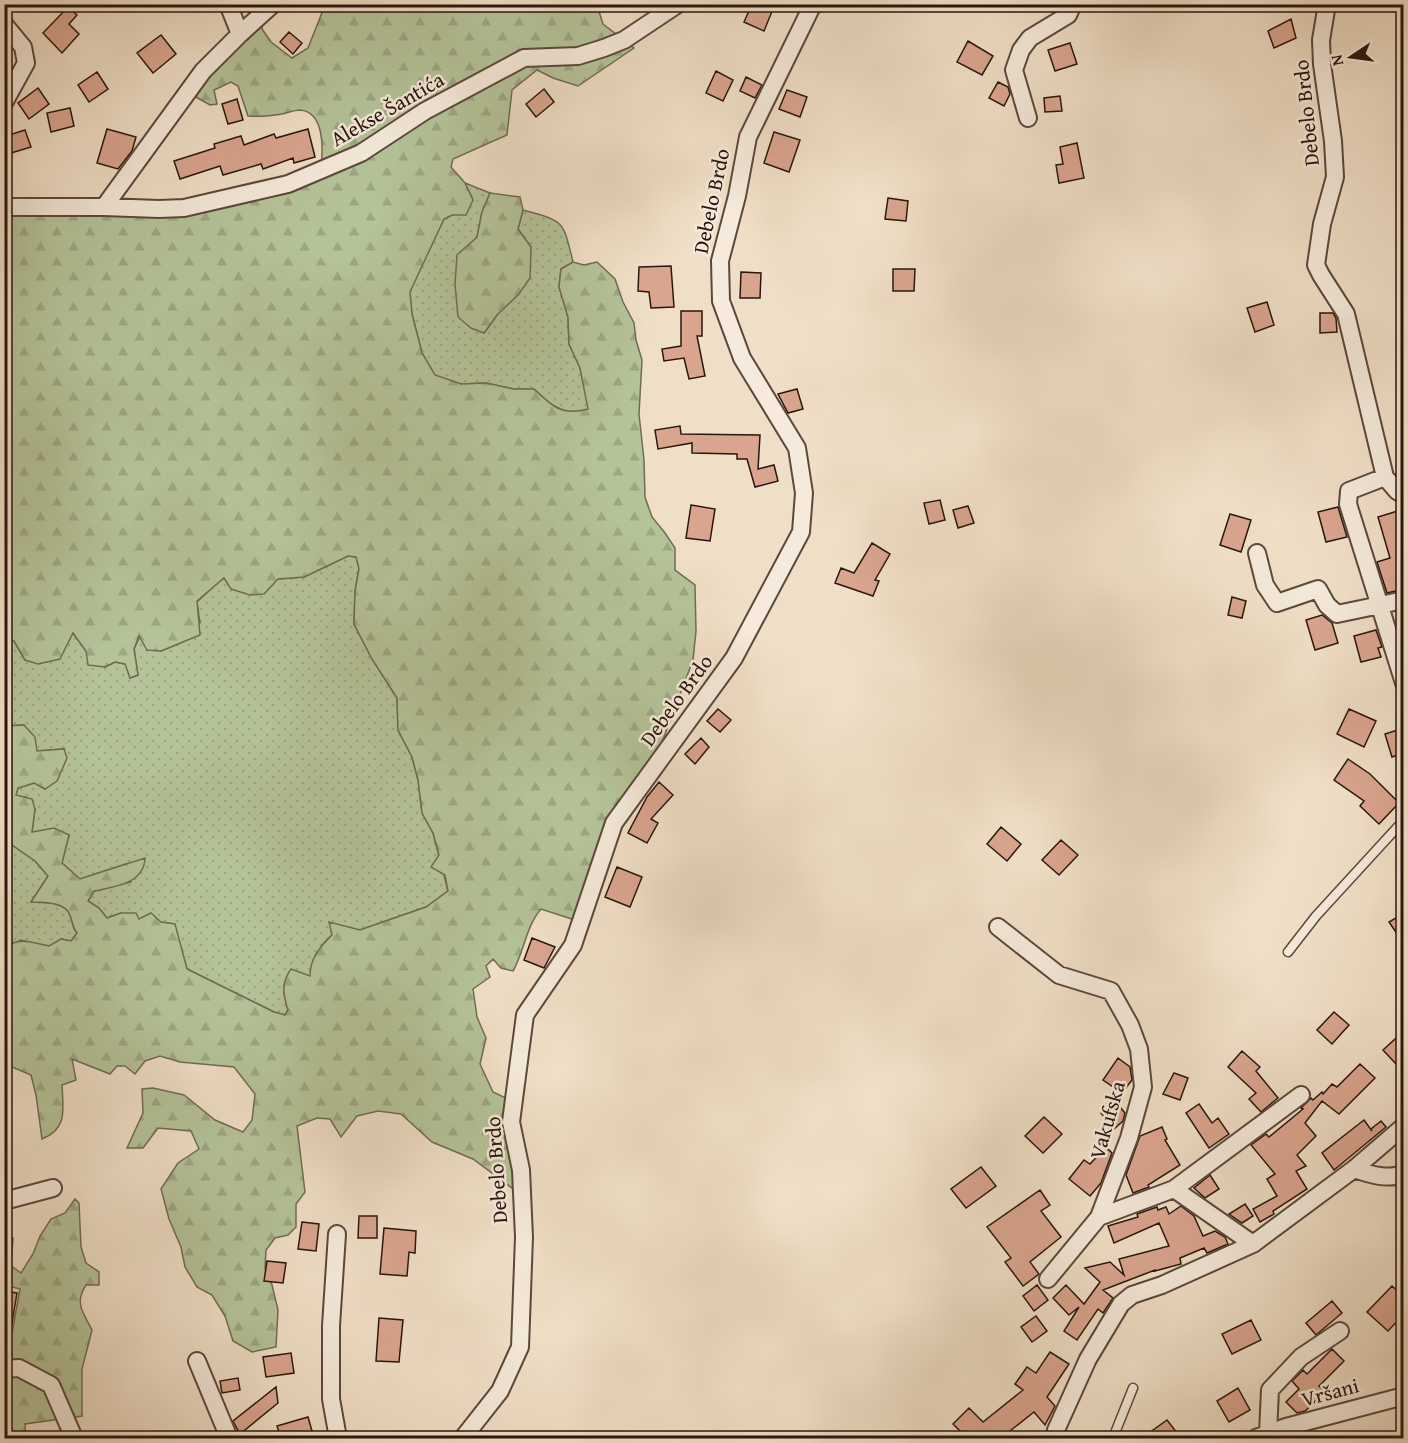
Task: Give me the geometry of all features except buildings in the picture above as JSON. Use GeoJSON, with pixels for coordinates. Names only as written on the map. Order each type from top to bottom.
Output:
{"type":"FeatureCollection","features":[{"type":"Feature","properties":{"kind":"street"},"geometry":{"type":"LineString","coordinates":[[228,4],[240,34]]}},
{"type":"Feature","properties":{"kind":"street"},"geometry":{"type":"LineString","coordinates":[[104,207],[203,72],[273,4]]}},
{"type":"Feature","properties":{"kind":"street","name":"Alekse Šantića"},"geometry":{"type":"LineString","coordinates":[[4,207],[184,208],[288,184],[361,153],[425,111],[524,58],[578,56],[604,48],[624,40],[678,4]]}},
{"type":"Feature","properties":{"kind":"street","name":"Debelo Brdo"},"geometry":{"type":"LineString","coordinates":[[447,1438],[468,1432],[500,1391],[520,1347],[524,1237],[521,1170],[512,1122],[525,1015],[573,945],[614,823],[734,658],[801,532],[804,493],[797,448],[742,358],[721,301],[720,261],[737,196],[748,136],[813,4]]}},
{"type":"Feature","properties":{"kind":"street"},"geometry":{"type":"LineString","coordinates":[[1028,118],[1014,70],[1021,50],[1030,38],[1068,15],[1073,4]]}},
{"type":"Feature","properties":{"kind":"street","name":"Debelo Brdo"},"geometry":{"type":"LineString","coordinates":[[1328,4],[1321,40],[1322,64],[1335,171],[1316,265],[1346,314],[1385,477]]}},
{"type":"Feature","properties":{"kind":"street"},"geometry":{"type":"LineString","coordinates":[[4,24],[23,47],[26,63],[4,103]]}},
{"type":"Feature","properties":{"kind":"street"},"geometry":{"type":"LineString","coordinates":[[1404,495],[1397,491],[1385,477],[1349,492],[1348,504],[1404,683]]}},
{"type":"Feature","properties":{"kind":"street"},"geometry":{"type":"LineString","coordinates":[[1257,553],[1265,585],[1277,603],[1318,589],[1327,605],[1337,614],[1404,600]]}},
{"type":"Feature","properties":{"kind":"street","name":"Vakufska"},"geometry":{"type":"LineString","coordinates":[[998,927],[1059,975],[1111,991],[1130,1025],[1139,1049],[1143,1087],[1129,1138],[1099,1217],[1048,1279]]}},
{"type":"Feature","properties":{"kind":"street"},"geometry":{"type":"LineString","coordinates":[[1099,1217],[1174,1190],[1300,1095]]}},
{"type":"Feature","properties":{"kind":"street"},"geometry":{"type":"LineString","coordinates":[[1056,1438],[1056,1430],[1088,1359],[1121,1304],[1132,1294],[1162,1285],[1253,1244],[1354,1169],[1404,1126]]}},
{"type":"Feature","properties":{"kind":"street"},"geometry":{"type":"LineString","coordinates":[[1354,1169],[1374,1176],[1398,1176],[1404,1173]]}},
{"type":"Feature","properties":{"kind":"street"},"geometry":{"type":"LineString","coordinates":[[4,1201],[53,1188]]}},
{"type":"Feature","properties":{"kind":"street"},"geometry":{"type":"LineString","coordinates":[[1174,1190],[1253,1244]]}},
{"type":"Feature","properties":{"kind":"street"},"geometry":{"type":"LineString","coordinates":[[336,1234],[331,1326],[332,1399],[338,1438]]}},
{"type":"Feature","properties":{"kind":"street","name":"Vršani"},"geometry":{"type":"LineString","coordinates":[[1340,1331],[1301,1357],[1270,1390],[1262,1436],[1404,1396]]}},
{"type":"Feature","properties":{"kind":"street"},"geometry":{"type":"LineString","coordinates":[[197,1361],[229,1438]]}},
{"type":"Feature","properties":{"kind":"street"},"geometry":{"type":"LineString","coordinates":[[4,1369],[19,1368],[51,1385],[74,1438]]}},
{"type":"Feature","properties":{"kind":"lane"},"geometry":{"type":"LineString","coordinates":[[1288,951],[1316,916],[1404,820]]}},
{"type":"Feature","properties":{"kind":"lane"},"geometry":{"type":"LineString","coordinates":[[1113,1438],[1133,1388]]}},
{"type":"Feature","properties":{"kind":"green space"},"geometry":{"type":"Polygon","coordinates":[[[325,5],[597,5],[603,24],[634,48],[578,86],[537,70],[512,90],[507,135],[453,159],[451,167],[465,183],[473,200],[466,215],[452,215],[444,219],[410,292],[412,314],[422,353],[435,375],[461,384],[486,383],[514,389],[534,389],[558,408],[579,411],[588,409],[580,368],[569,344],[568,317],[559,287],[561,269],[573,262],[584,265],[597,262],[615,279],[634,323],[642,360],[639,414],[645,497],[652,517],[675,548],[675,570],[695,585],[696,631],[693,660],[655,761],[575,920],[541,909],[528,931],[513,971],[501,968],[493,959],[486,966],[490,977],[473,989],[477,1017],[486,1038],[480,1064],[493,1092],[514,1102],[521,1170],[512,1188],[473,1159],[432,1142],[401,1114],[378,1111],[357,1116],[341,1137],[330,1119],[317,1118],[297,1126],[305,1192],[296,1204],[296,1227],[288,1235],[275,1238],[266,1250],[265,1268],[278,1310],[276,1347],[252,1352],[233,1341],[225,1316],[212,1295],[197,1287],[185,1267],[181,1247],[169,1219],[161,1189],[178,1163],[199,1149],[191,1131],[158,1128],[143,1148],[127,1148],[143,1113],[142,1089],[153,1088],[184,1095],[215,1120],[243,1132],[252,1120],[255,1094],[234,1067],[180,1062],[160,1056],[145,1061],[135,1074],[125,1066],[117,1066],[110,1074],[72,1059],[76,1080],[62,1085],[63,1110],[60,1124],[50,1135],[42,1139],[31,1075],[5,1064],[5,948],[21,941],[49,946],[61,939],[71,941],[77,933],[70,915],[63,907],[31,902],[48,876],[35,861],[5,840],[5,726],[24,725],[35,737],[37,751],[64,749],[67,758],[57,781],[45,789],[34,783],[18,788],[16,795],[32,799],[35,809],[32,832],[54,828],[69,835],[62,863],[80,879],[145,858],[143,867],[134,879],[119,886],[94,891],[88,901],[99,908],[107,918],[121,913],[136,913],[139,919],[151,913],[161,922],[175,924],[187,969],[274,1012],[285,1015],[288,1010],[284,989],[291,969],[310,976],[314,958],[332,935],[329,922],[360,930],[426,907],[448,891],[445,875],[431,867],[439,855],[433,833],[422,813],[418,780],[412,757],[398,730],[397,698],[372,659],[354,624],[355,591],[359,569],[356,557],[348,556],[304,577],[278,579],[264,594],[250,595],[231,589],[224,578],[197,601],[200,635],[161,651],[147,650],[139,636],[134,649],[138,675],[130,678],[125,664],[115,662],[105,667],[88,665],[86,651],[73,633],[60,659],[38,664],[25,660],[14,641],[5,640],[7,622],[4,620],[5,207],[159,209],[321,167],[321,133],[314,117],[308,112],[298,110],[282,114],[248,116],[238,86],[231,82],[214,90],[217,104],[210,105],[187,92],[264,13],[262,29],[271,42],[292,58],[308,48],[325,5]]]}},
{"type":"Feature","properties":{"kind":"green space"},"geometry":{"type":"Polygon","coordinates":[[[465,183],[490,193],[482,212],[477,237],[485,332],[497,315],[531,247],[518,229],[523,210],[555,220],[564,230],[573,262],[561,269],[559,287],[568,317],[569,344],[580,368],[589,410],[569,413],[550,404],[534,389],[514,389],[486,383],[461,384],[435,376],[422,353],[409,292],[444,219],[473,200],[465,183]]]}},
{"type":"Feature","properties":{"kind":"green space"},"geometry":{"type":"Polygon","coordinates":[[[490,193],[520,197],[523,210],[518,229],[531,247],[530,278],[519,294],[497,315],[484,333],[471,328],[458,317],[455,284],[457,255],[477,237],[482,212],[490,193]]]}},
{"type":"Feature","properties":{"kind":"green space"},"geometry":{"type":"Polygon","coordinates":[[[348,556],[357,557],[359,568],[355,591],[354,624],[372,659],[397,698],[398,730],[412,757],[418,780],[422,813],[433,833],[448,891],[426,907],[360,930],[332,935],[322,945],[310,977],[291,970],[288,975],[284,989],[288,1010],[285,1015],[274,1012],[187,969],[174,924],[139,919],[121,913],[107,918],[99,908],[88,901],[94,891],[131,882],[126,864],[80,879],[62,863],[69,835],[32,832],[35,809],[26,797],[15,796],[18,788],[34,783],[64,749],[36,751],[24,725],[5,726],[5,640],[14,641],[25,660],[73,633],[86,651],[105,667],[115,662],[126,664],[130,678],[138,675],[134,649],[140,636],[161,651],[178,644],[200,623],[197,602],[224,577],[278,579],[304,577],[348,556]]]}},
{"type":"Feature","properties":{"kind":"green space"},"geometry":{"type":"Polygon","coordinates":[[[5,840],[35,861],[48,876],[31,902],[64,907],[77,933],[71,941],[61,939],[49,947],[21,940],[5,948],[5,840]]]}},
{"type":"Feature","properties":{"kind":"green space"},"geometry":{"type":"Polygon","coordinates":[[[75,1199],[79,1203],[81,1247],[86,1263],[99,1272],[99,1285],[86,1285],[80,1302],[92,1330],[82,1369],[82,1416],[25,1424],[26,1438],[12,1438],[5,1427],[5,1335],[12,1333],[20,1289],[5,1285],[4,1239],[13,1238],[11,1266],[21,1273],[51,1219],[65,1213],[75,1199]]]}}]}
